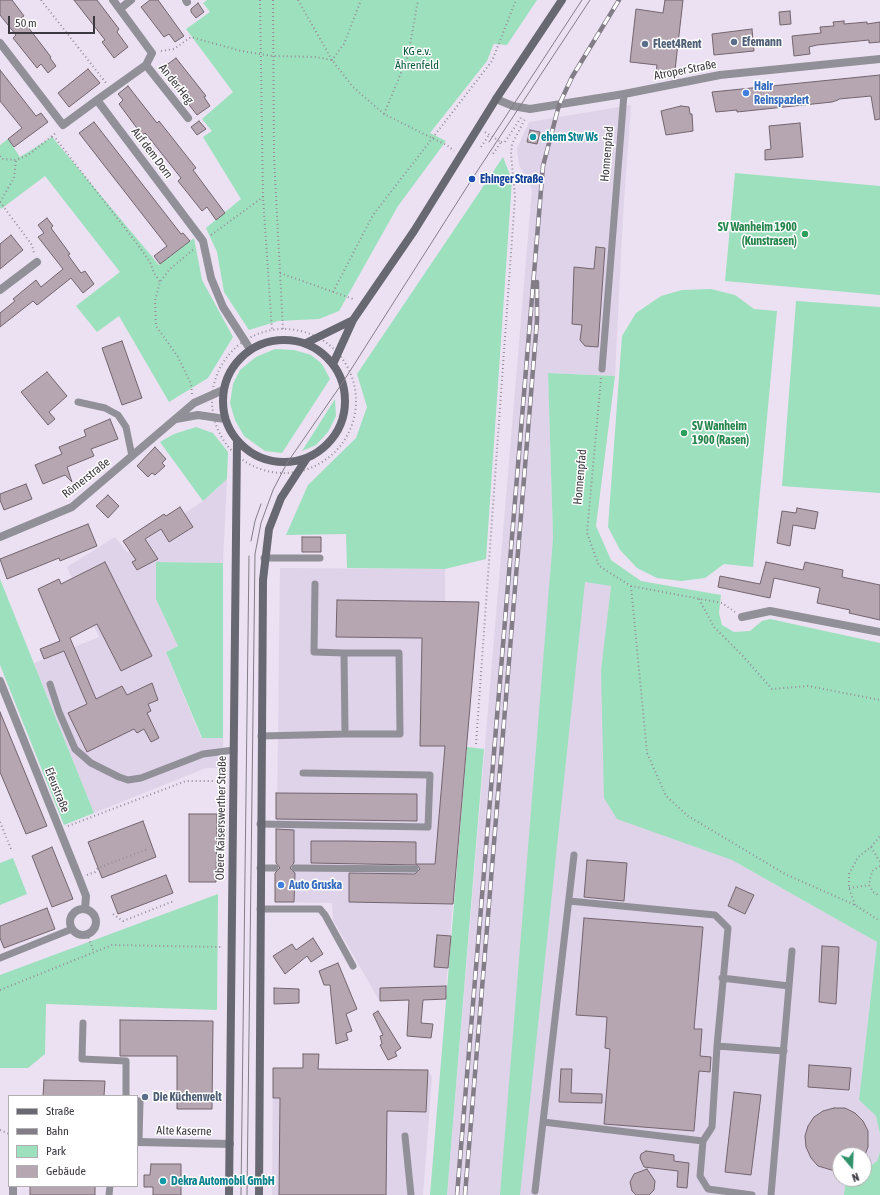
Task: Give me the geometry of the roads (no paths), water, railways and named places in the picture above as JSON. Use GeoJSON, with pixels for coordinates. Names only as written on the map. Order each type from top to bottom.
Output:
{"type":"FeatureCollection","features":[{"type":"Feature","properties":{"kind":"street","name":"An der Heg"},"geometry":{"type":"LineString","coordinates":[[97,100],[146,65],[152,53],[113,0]]}},
{"type":"Feature","properties":{"kind":"street"},"geometry":{"type":"LineString","coordinates":[[120,9],[131,0]]}},
{"type":"Feature","properties":{"kind":"street"},"geometry":{"type":"LineString","coordinates":[[333,364],[353,320],[414,231],[496,99],[562,0]]}},
{"type":"Feature","properties":{"kind":"street"},"geometry":{"type":"LineString","coordinates":[[0,43],[63,125],[97,100]]}},
{"type":"Feature","properties":{"kind":"street","name":"Atroper Straße"},"geometry":{"type":"LineString","coordinates":[[496,99],[513,106],[529,109],[624,94],[720,75],[880,59]]}},
{"type":"Feature","properties":{"kind":"street","name":"An der Heg"},"geometry":{"type":"LineString","coordinates":[[146,65],[188,118]]}},
{"type":"Feature","properties":{"kind":"street","name":"Auf dem Dorn"},"geometry":{"type":"LineString","coordinates":[[97,100],[203,241],[211,278],[223,307],[250,349]]}},
{"type":"Feature","properties":{"kind":"street"},"geometry":{"type":"LineString","coordinates":[[0,290],[37,262]]}},
{"type":"Feature","properties":{"kind":"street"},"geometry":{"type":"LineString","coordinates":[[306,343],[353,320]]}},
{"type":"Feature","properties":{"kind":"street"},"geometry":{"type":"LineString","coordinates":[[289,340],[306,343],[321,351],[333,364],[343,382],[346,400],[343,418],[335,435],[323,449],[307,458],[288,463],[265,460],[250,453],[237,442],[225,419],[222,405],[223,390],[228,374],[238,360],[250,349],[271,341],[289,340]]}},
{"type":"Feature","properties":{"kind":"street","name":"Römerstraße"},"geometry":{"type":"LineString","coordinates":[[0,537],[72,507],[194,403],[223,390]]}},
{"type":"Feature","properties":{"kind":"street"},"geometry":{"type":"LineString","coordinates":[[175,419],[198,415],[225,419]]}},
{"type":"Feature","properties":{"kind":"street","name":"Obere Kaiserswerther Straße"},"geometry":{"type":"LineString","coordinates":[[230,1195],[231,947],[235,780],[237,442]]}},
{"type":"Feature","properties":{"kind":"street"},"geometry":{"type":"LineString","coordinates":[[259,1195],[261,1038],[260,824],[264,558],[269,529],[281,498],[307,458]]}},
{"type":"Feature","properties":{"kind":"street"},"geometry":{"type":"LineString","coordinates":[[742,617],[770,611],[880,632]]}},
{"type":"Feature","properties":{"kind":"street","name":"Efeustraße"},"geometry":{"type":"LineString","coordinates":[[0,682],[86,896],[85,909]]}},
{"type":"Feature","properties":{"kind":"street"},"geometry":{"type":"LineString","coordinates":[[81,909],[85,909],[93,913],[96,921],[94,929],[87,934],[79,934],[72,929],[70,921],[73,913],[81,909]]}},
{"type":"Feature","properties":{"kind":"street","name":"Alte Kaserne"},"geometry":{"type":"LineString","coordinates":[[138,1142],[230,1144]]}},
{"type":"Feature","properties":{"kind":"lane","name":"Honnenpfad"},"geometry":{"type":"LineString","coordinates":[[602,369],[624,94]]}},
{"type":"Feature","properties":{"kind":"lane"},"geometry":{"type":"LineString","coordinates":[[78,402],[105,408],[118,415],[126,428],[132,456]]}},
{"type":"Feature","properties":{"kind":"lane"},"geometry":{"type":"LineString","coordinates":[[264,558],[320,558]]}},
{"type":"Feature","properties":{"kind":"lane"},"geometry":{"type":"LineString","coordinates":[[262,736],[400,734],[399,653],[314,652],[315,584]]}},
{"type":"Feature","properties":{"kind":"lane"},"geometry":{"type":"LineString","coordinates":[[344,653],[345,734]]}},
{"type":"Feature","properties":{"kind":"lane"},"geometry":{"type":"LineString","coordinates":[[50,684],[75,749],[91,763],[119,777],[128,780],[141,778],[203,754],[234,750]]}},
{"type":"Feature","properties":{"kind":"lane"},"geometry":{"type":"LineString","coordinates":[[260,824],[428,828],[430,775],[303,773]]}},
{"type":"Feature","properties":{"kind":"lane"},"geometry":{"type":"LineString","coordinates":[[535,1192],[574,855]]}},
{"type":"Feature","properties":{"kind":"lane"},"geometry":{"type":"LineString","coordinates":[[260,868],[276,868]]}},
{"type":"Feature","properties":{"kind":"lane"},"geometry":{"type":"LineString","coordinates":[[295,868],[415,869]]}},
{"type":"Feature","properties":{"kind":"lane"},"geometry":{"type":"LineString","coordinates":[[569,901],[716,915],[728,928],[722,978],[712,1127],[703,1141],[700,1176],[708,1190],[752,1195]]}},
{"type":"Feature","properties":{"kind":"lane"},"geometry":{"type":"LineString","coordinates":[[260,909],[320,910],[325,914],[353,966]]}},
{"type":"Feature","properties":{"kind":"lane"},"geometry":{"type":"LineString","coordinates":[[0,958],[72,929]]}},
{"type":"Feature","properties":{"kind":"lane"},"geometry":{"type":"LineString","coordinates":[[772,1195],[792,951]]}},
{"type":"Feature","properties":{"kind":"lane"},"geometry":{"type":"LineString","coordinates":[[722,978],[789,986]]}},
{"type":"Feature","properties":{"kind":"lane"},"geometry":{"type":"LineString","coordinates":[[83,1023],[82,1059],[126,1061],[126,1095]]}},
{"type":"Feature","properties":{"kind":"lane"},"geometry":{"type":"LineString","coordinates":[[717,1046],[784,1051]]}},
{"type":"Feature","properties":{"kind":"lane"},"geometry":{"type":"LineString","coordinates":[[138,1101],[140,1102],[138,1142]]}},
{"type":"Feature","properties":{"kind":"lane"},"geometry":{"type":"LineString","coordinates":[[543,1122],[703,1141]]}},
{"type":"Feature","properties":{"kind":"lane"},"geometry":{"type":"LineString","coordinates":[[405,1136],[411,1195]]}},
{"type":"Feature","properties":{"kind":"tram line"},"geometry":{"type":"LineString","coordinates":[[489,142],[582,0]]}},
{"type":"Feature","properties":{"kind":"tram line"},"geometry":{"type":"LineString","coordinates":[[247,1195],[255,554],[261,523],[273,490],[287,463],[343,382],[472,179],[590,0]]}},
{"type":"Feature","properties":{"kind":"tram line"},"geometry":{"type":"LineString","coordinates":[[251,541],[255,521],[261,504]]}},
{"type":"Feature","properties":{"kind":"tram line"},"geometry":{"type":"LineString","coordinates":[[241,1195],[249,556]]}},
{"type":"Feature","properties":{"kind":"railway"},"geometry":{"type":"LineString","coordinates":[[457,1195],[543,166],[559,105],[572,77],[619,0]]}},
{"type":"Feature","properties":{"kind":"railway"},"geometry":{"type":"LineString","coordinates":[[465,1195],[537,321],[537,282]]}},
{"type":"Feature","properties":{"kind":"place","name":"Efemann"},"geometry":{"type":"Point","coordinates":[734,42]}},
{"type":"Feature","properties":{"kind":"place","name":"Fleet4Rent"},"geometry":{"type":"Point","coordinates":[645,44]}},
{"type":"Feature","properties":{"kind":"place","name":"Hair Reinspaziert"},"geometry":{"type":"Point","coordinates":[746,93]}},
{"type":"Feature","properties":{"kind":"place","name":"ehem Stw Ws"},"geometry":{"type":"Point","coordinates":[533,137]}},
{"type":"Feature","properties":{"kind":"place","name":"Ehinger Straße"},"geometry":{"type":"Point","coordinates":[472,179]}},
{"type":"Feature","properties":{"kind":"place","name":"SV Wanheim 1900 (Kunstrasen)"},"geometry":{"type":"Point","coordinates":[805,234]}},
{"type":"Feature","properties":{"kind":"place","name":"SV Wanheim 1900 (Rasen)"},"geometry":{"type":"Point","coordinates":[684,433]}},
{"type":"Feature","properties":{"kind":"place","name":"Auto Gruska"},"geometry":{"type":"Point","coordinates":[281,885]}},
{"type":"Feature","properties":{"kind":"place","name":"Die Küchenwelt"},"geometry":{"type":"Point","coordinates":[145,1097]}},
{"type":"Feature","properties":{"kind":"place","name":"Dekra Automobil GmbH"},"geometry":{"type":"Point","coordinates":[163,1181]}},
{"type":"Feature","properties":{"kind":"park label","name":"KG e.v. Ährenfeld"},"geometry":{"type":"Point","coordinates":[417,58]}}]}
